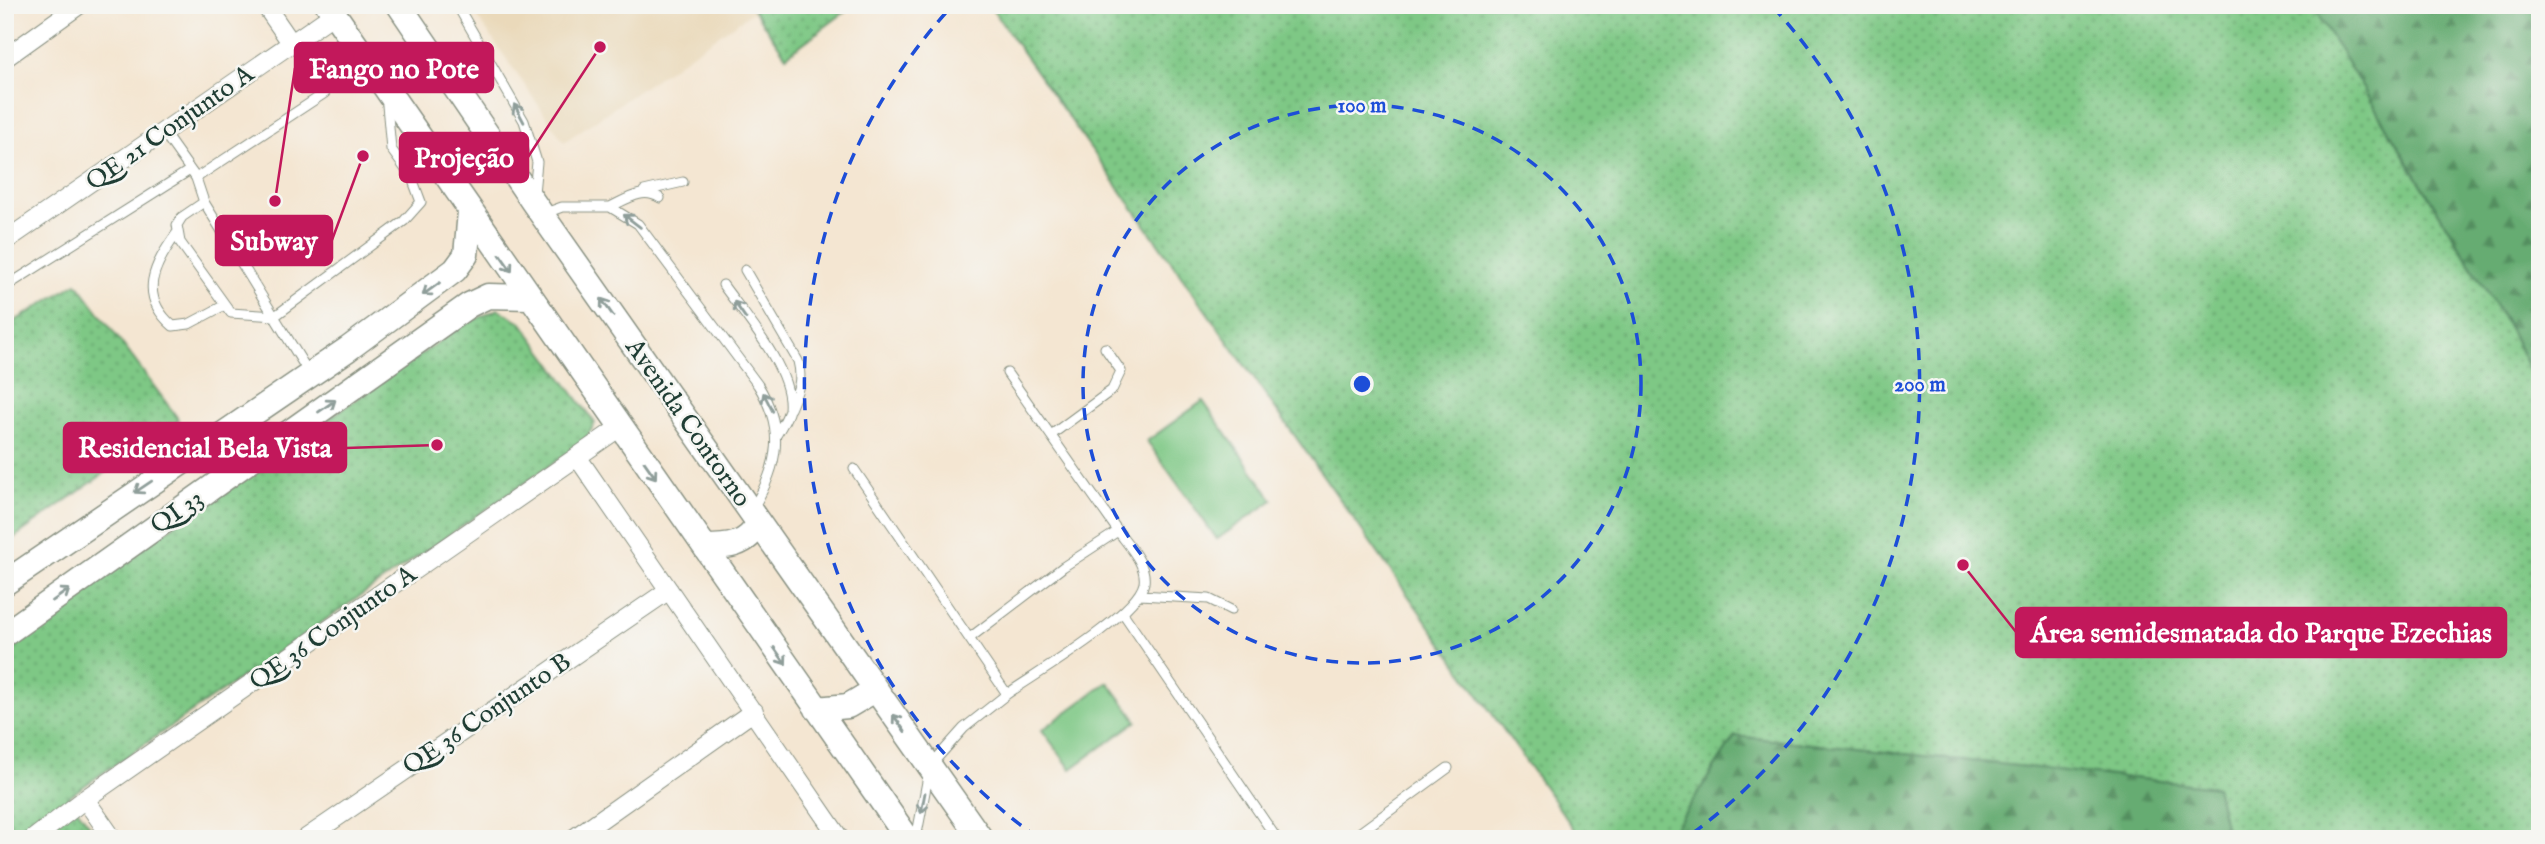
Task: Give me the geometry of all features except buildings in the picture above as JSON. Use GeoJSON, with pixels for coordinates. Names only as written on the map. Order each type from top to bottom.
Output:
{"type":"FeatureCollection","features":[{"type":"Feature","properties":{"kind":"main road","name":"Avenida Contorno"},"geometry":{"type":"LineString","coordinates":[[399,5],[754,518],[981,839]]}},
{"type":"Feature","properties":{"kind":"main road"},"geometry":{"type":"LineString","coordinates":[[331,10],[908,839]]}},
{"type":"Feature","properties":{"kind":"main road","name":"QI 33"},"geometry":{"type":"LineString","coordinates":[[5,583],[348,349],[461,264],[466,255],[470,212]]}},
{"type":"Feature","properties":{"kind":"main road","name":"QI 33"},"geometry":{"type":"LineString","coordinates":[[5,634],[480,299],[500,295],[529,297]]}},
{"type":"Feature","properties":{"kind":"main road"},"geometry":{"type":"LineString","coordinates":[[348,349],[367,378]]}},
{"type":"Feature","properties":{"kind":"main road"},"geometry":{"type":"LineString","coordinates":[[705,547],[724,547],[747,540],[754,518]]}},
{"type":"Feature","properties":{"kind":"main road"},"geometry":{"type":"LineString","coordinates":[[817,709],[848,706],[875,690]]}},
{"type":"Feature","properties":{"kind":"street"},"geometry":{"type":"LineString","coordinates":[[5,58],[79,5]]}},
{"type":"Feature","properties":{"kind":"street"},"geometry":{"type":"LineString","coordinates":[[265,5],[292,44]]}},
{"type":"Feature","properties":{"kind":"street","name":"QE 21 Conjunto A"},"geometry":{"type":"LineString","coordinates":[[5,241],[292,44],[331,10]]}},
{"type":"Feature","properties":{"kind":"street","name":"QE 36 Conjunto A"},"geometry":{"type":"LineString","coordinates":[[33,839],[85,799],[620,427]]}},
{"type":"Feature","properties":{"kind":"street"},"geometry":{"type":"LineString","coordinates":[[578,458],[840,839]]}},
{"type":"Feature","properties":{"kind":"street","name":"QE 36 Conjunto B"},"geometry":{"type":"LineString","coordinates":[[305,839],[669,590]]}},
{"type":"Feature","properties":{"kind":"street"},"geometry":{"type":"LineString","coordinates":[[573,839],[754,711]]}},
{"type":"Feature","properties":{"kind":"street"},"geometry":{"type":"LineString","coordinates":[[85,799],[113,839]]}},
{"type":"Feature","properties":{"kind":"lane"},"geometry":{"type":"LineString","coordinates":[[457,5],[524,121],[537,162],[538,208],[610,207],[658,185],[683,182]]}},
{"type":"Feature","properties":{"kind":"lane"},"geometry":{"type":"LineString","coordinates":[[177,233],[223,306],[240,316],[275,316],[404,221],[421,202],[412,178],[391,149],[388,106],[375,74]]}},
{"type":"Feature","properties":{"kind":"lane"},"geometry":{"type":"LineString","coordinates":[[5,287],[325,93]]}},
{"type":"Feature","properties":{"kind":"lane"},"geometry":{"type":"LineString","coordinates":[[164,133],[193,174],[204,202],[310,374]]}},
{"type":"Feature","properties":{"kind":"lane"},"geometry":{"type":"LineString","coordinates":[[638,193],[651,193],[660,198]]}},
{"type":"Feature","properties":{"kind":"lane"},"geometry":{"type":"LineString","coordinates":[[204,202],[182,217],[177,233],[158,260],[150,286],[161,315],[173,326],[189,324],[223,306]]}},
{"type":"Feature","properties":{"kind":"lane"},"geometry":{"type":"LineString","coordinates":[[610,207],[629,217],[648,235],[745,367],[773,414],[776,436]]}},
{"type":"Feature","properties":{"kind":"lane"},"geometry":{"type":"LineString","coordinates":[[745,270],[798,361],[802,374],[799,388],[776,436],[766,486],[754,518]]}},
{"type":"Feature","properties":{"kind":"lane"},"geometry":{"type":"LineString","coordinates":[[723,285],[778,365],[789,410]]}},
{"type":"Feature","properties":{"kind":"lane"},"geometry":{"type":"LineString","coordinates":[[1051,435],[1112,390],[1119,380],[1121,371],[1105,348]]}},
{"type":"Feature","properties":{"kind":"lane"},"geometry":{"type":"LineString","coordinates":[[916,839],[930,766],[964,728],[1007,694],[1124,613],[1140,595],[1144,580],[1140,563],[1007,373]]}},
{"type":"Feature","properties":{"kind":"lane"},"geometry":{"type":"LineString","coordinates":[[854,469],[971,637],[1007,694]]}},
{"type":"Feature","properties":{"kind":"lane"},"geometry":{"type":"LineString","coordinates":[[971,637],[1063,567],[1118,531]]}},
{"type":"Feature","properties":{"kind":"lane"},"geometry":{"type":"LineString","coordinates":[[1140,595],[1209,599],[1231,610]]}},
{"type":"Feature","properties":{"kind":"lane"},"geometry":{"type":"LineString","coordinates":[[1124,613],[1277,839]]}},
{"type":"Feature","properties":{"kind":"lane"},"geometry":{"type":"LineString","coordinates":[[1351,839],[1448,768]]}},
{"type":"Feature","properties":{"kind":"shaded area"},"geometry":{"type":"Polygon","coordinates":[[[469,5],[750,5],[754,11],[564,142],[469,5]]]}},
{"type":"Feature","properties":{"kind":"green space"},"geometry":{"type":"Polygon","coordinates":[[[750,5],[854,5],[786,56],[750,5]]]}},
{"type":"Feature","properties":{"kind":"green space"},"geometry":{"type":"Polygon","coordinates":[[[989,5],[2312,5],[2510,330],[2540,393],[2540,839],[2228,839],[2216,787],[1735,736],[1668,839],[1581,839],[989,5]]]}},
{"type":"Feature","properties":{"kind":"green space"},"geometry":{"type":"Polygon","coordinates":[[[2312,5],[2540,5],[2540,393],[2510,329],[2312,5]]]}},
{"type":"Feature","properties":{"kind":"green space"},"geometry":{"type":"Polygon","coordinates":[[[77,283],[179,420],[5,544],[5,327],[77,283]]]}},
{"type":"Feature","properties":{"kind":"green space"},"geometry":{"type":"Polygon","coordinates":[[[498,309],[521,322],[595,423],[584,442],[68,797],[100,839],[5,839],[5,643],[465,324],[498,309]]]}},
{"type":"Feature","properties":{"kind":"green space"},"geometry":{"type":"Polygon","coordinates":[[[1203,401],[1273,500],[1217,539],[1147,441],[1203,401]]]}},
{"type":"Feature","properties":{"kind":"green space"},"geometry":{"type":"Polygon","coordinates":[[[1108,682],[1137,721],[1071,769],[1042,730],[1108,682]]]}},
{"type":"Feature","properties":{"kind":"green space"},"geometry":{"type":"Polygon","coordinates":[[[1735,736],[2216,787],[2228,839],[1668,839],[1735,736]]]}},
{"type":"Feature","properties":{"kind":"place","name":"Projeção"},"geometry":{"type":"Point","coordinates":[600,47]}},
{"type":"Feature","properties":{"kind":"place","name":"Subway"},"geometry":{"type":"Point","coordinates":[363,156]}},
{"type":"Feature","properties":{"kind":"place","name":"Fango no Pote"},"geometry":{"type":"Point","coordinates":[275,201]}},
{"type":"Feature","properties":{"kind":"place","name":"Residencial Bela Vista"},"geometry":{"type":"Point","coordinates":[437,445]}},
{"type":"Feature","properties":{"kind":"place","name":"Área semidesmatada do Parque Ezechias"},"geometry":{"type":"Point","coordinates":[1963,565]}}]}
